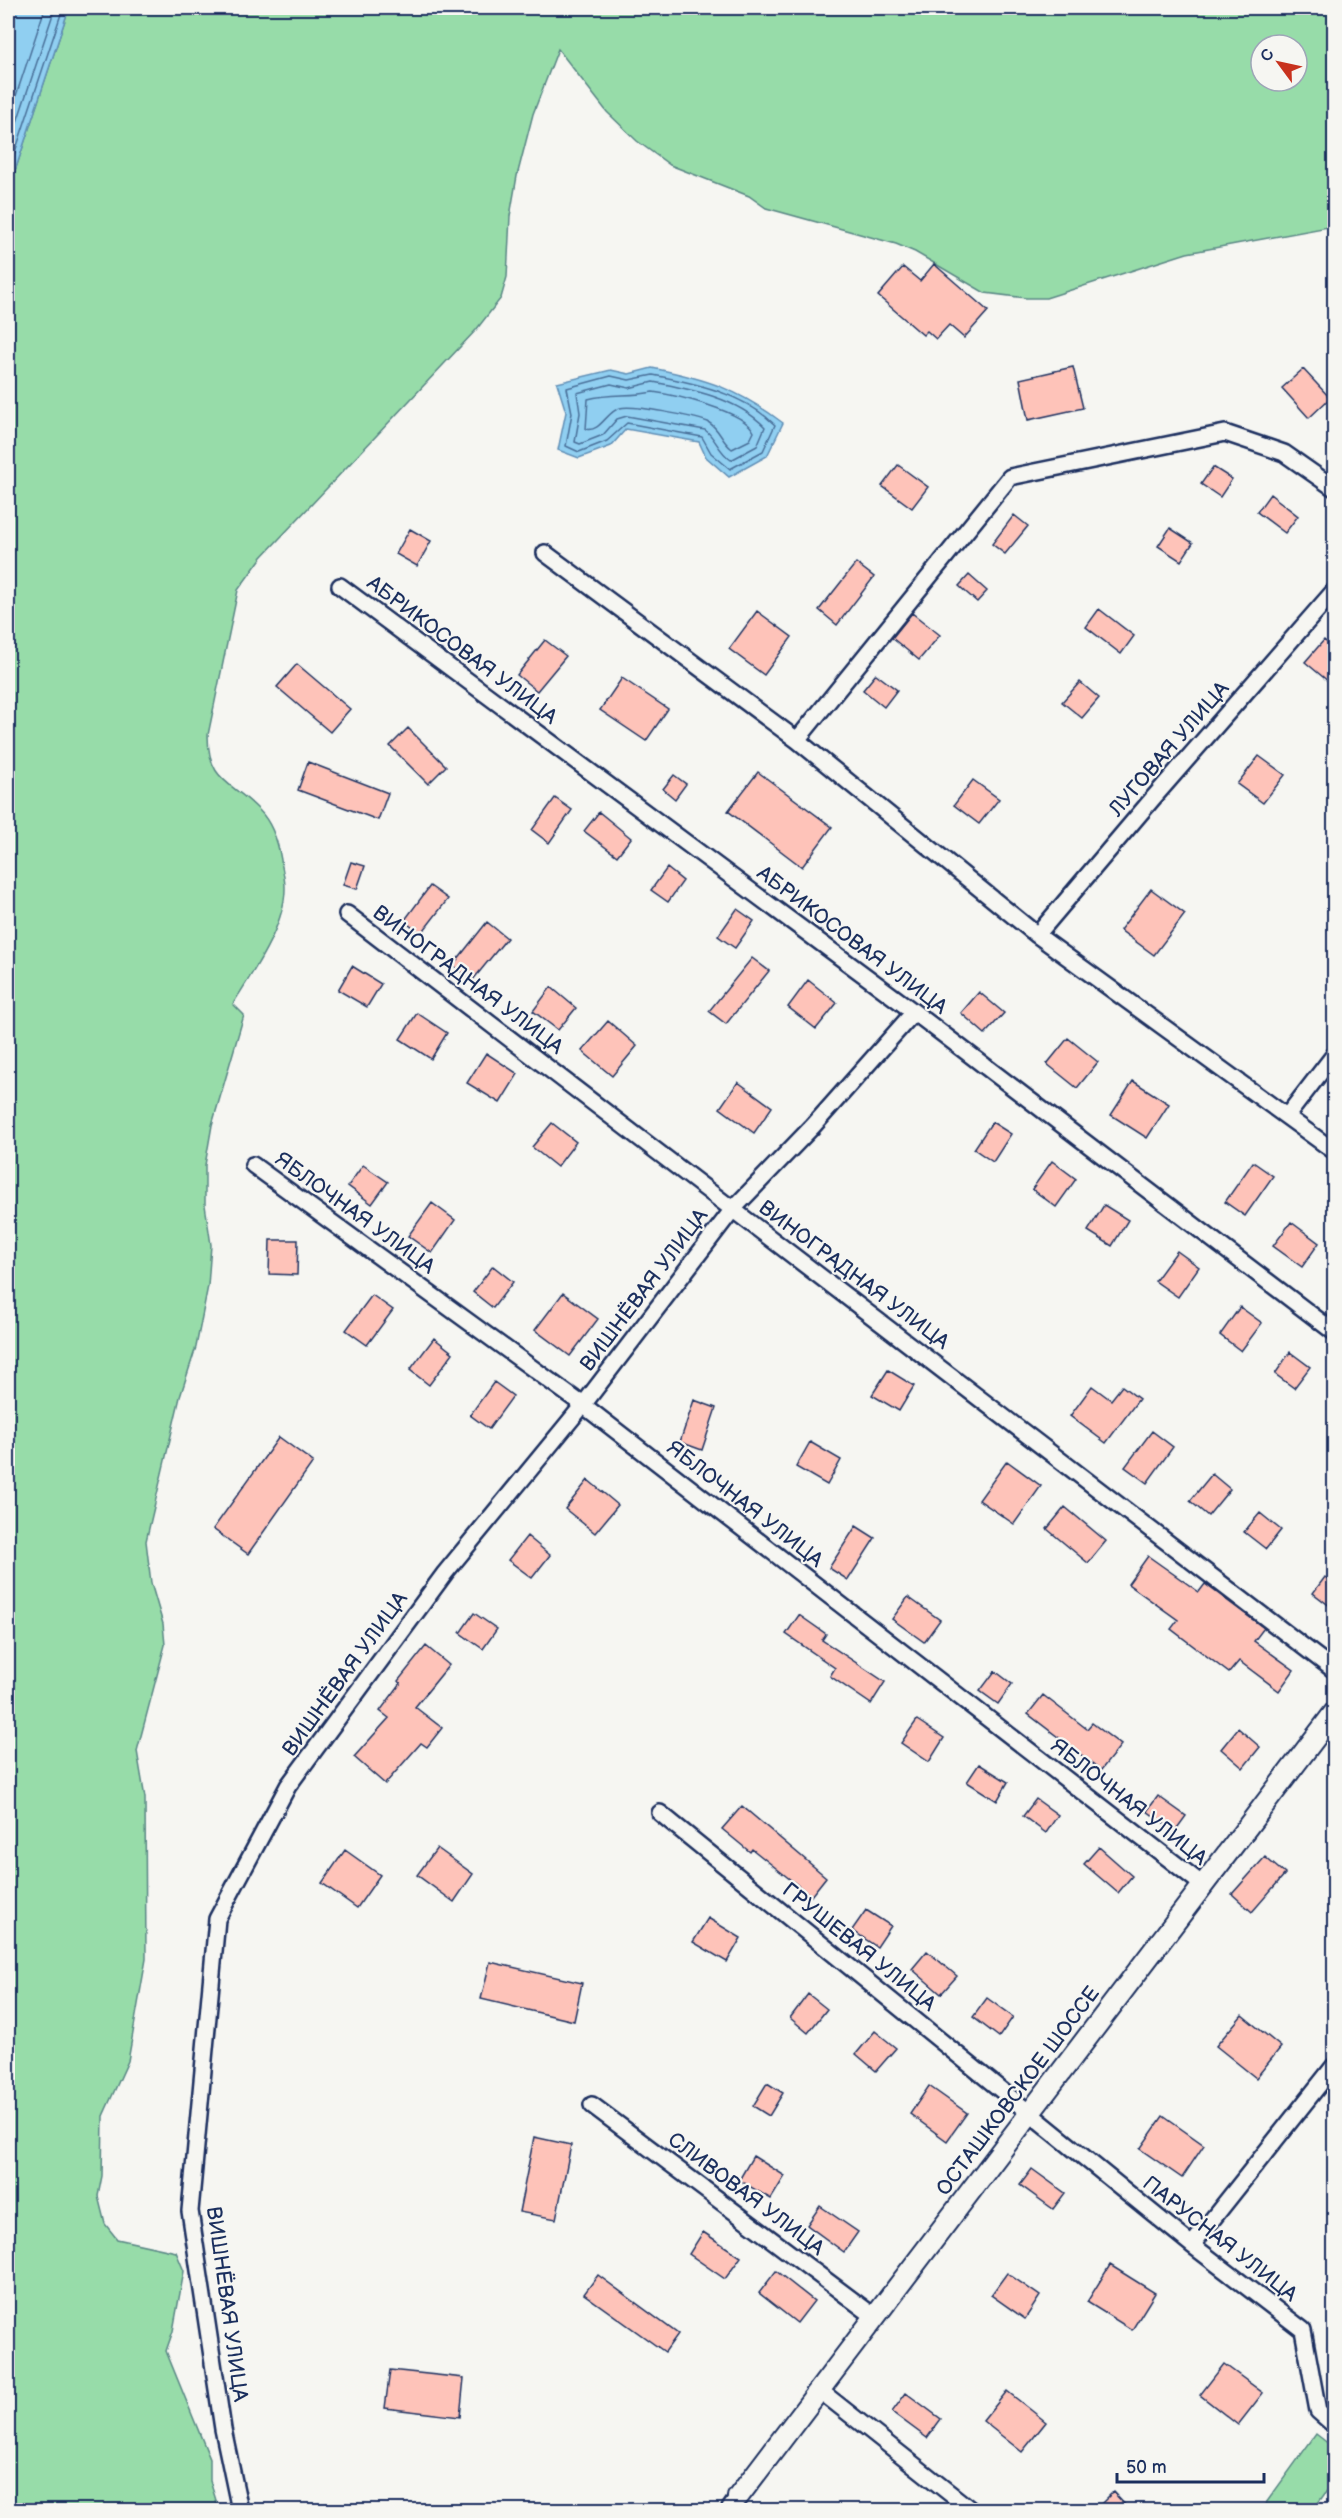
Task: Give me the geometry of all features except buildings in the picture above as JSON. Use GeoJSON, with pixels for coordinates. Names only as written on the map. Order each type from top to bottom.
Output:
{"type":"FeatureCollection","features":[{"type":"Feature","properties":{"kind":"street"},"geometry":{"type":"LineString","coordinates":[[797,740],[1010,477],[1225,433],[1284,453],[1335,488]]}},
{"type":"Feature","properties":{"kind":"street"},"geometry":{"type":"LineString","coordinates":[[545,553],[797,740],[1037,935],[1335,1151]]}},
{"type":"Feature","properties":{"kind":"street","name":"АБРИКОСОВАЯ УЛИЦА"},"geometry":{"type":"LineString","coordinates":[[340,586],[914,1012],[1335,1332]]}},
{"type":"Feature","properties":{"kind":"street","name":"ЛУГОВАЯ УЛИЦА"},"geometry":{"type":"LineString","coordinates":[[1037,935],[1154,797],[1335,591]]}},
{"type":"Feature","properties":{"kind":"street","name":"ВИНОГРАДНАЯ УЛИЦА"},"geometry":{"type":"LineString","coordinates":[[347,914],[1335,1670]]}},
{"type":"Feature","properties":{"kind":"street","name":"ВИШНЁВАЯ УЛИЦА"},"geometry":{"type":"LineString","coordinates":[[240,2511],[223,2429],[190,2211],[217,1919],[288,1786],[445,1573],[583,1405],[733,1209],[813,1126],[914,1012]]}},
{"type":"Feature","properties":{"kind":"street"},"geometry":{"type":"LineString","coordinates":[[1287,1116],[1335,1055]]}},
{"type":"Feature","properties":{"kind":"street","name":"ЯБЛОЧНАЯ УЛИЦА"},"geometry":{"type":"LineString","coordinates":[[253,1165],[583,1405],[1203,1886]]}},
{"type":"Feature","properties":{"kind":"street","name":"ОСТАШКОВСКОЕ ШОССЕ"},"geometry":{"type":"LineString","coordinates":[[735,2506],[818,2389],[1031,2115],[1335,1713]]}},
{"type":"Feature","properties":{"kind":"street","name":"ГРУШЕВАЯ УЛИЦА"},"geometry":{"type":"LineString","coordinates":[[660,1813],[1031,2115]]}},
{"type":"Feature","properties":{"kind":"street"},"geometry":{"type":"LineString","coordinates":[[1192,2245],[1335,2066]]}},
{"type":"Feature","properties":{"kind":"street","name":"СЛИВОВАЯ УЛИЦА"},"geometry":{"type":"LineString","coordinates":[[592,2105],[875,2318]]}},
{"type":"Feature","properties":{"kind":"street","name":"ПАРУСНАЯ УЛИЦА"},"geometry":{"type":"LineString","coordinates":[[1031,2115],[1192,2245],[1303,2330],[1318,2411],[1335,2425]]}},
{"type":"Feature","properties":{"kind":"street"},"geometry":{"type":"LineString","coordinates":[[818,2389],[971,2511]]}},
{"type":"Feature","properties":{"kind":"green space"},"geometry":{"type":"Polygon","coordinates":[[[69,8],[1334,8],[1334,226],[1187,253],[1046,298],[985,293],[915,252],[896,244],[766,208],[749,196],[670,165],[637,141],[607,112],[558,49],[533,114],[517,176],[510,216],[507,277],[501,298],[476,330],[262,557],[238,590],[208,735],[209,750],[216,771],[264,815],[274,833],[284,877],[284,902],[274,933],[233,1004],[244,1015],[212,1125],[205,1165],[205,1205],[211,1245],[208,1286],[196,1347],[180,1397],[146,1541],[151,1583],[163,1624],[165,1645],[137,1751],[145,1798],[146,1959],[128,2061],[103,2116],[102,2176],[98,2196],[105,2224],[117,2239],[176,2252],[184,2271],[173,2331],[166,2351],[210,2459],[210,2481],[219,2510],[8,2510],[8,192],[69,8]]]}},
{"type":"Feature","properties":{"kind":"green space"},"geometry":{"type":"Polygon","coordinates":[[[1316,2434],[1334,2448],[1334,2481],[1313,2510],[1261,2510],[1316,2434]]]}},
{"type":"Feature","properties":{"kind":"water"},"geometry":{"type":"Polygon","coordinates":[[[8,8],[69,8],[8,192],[8,8]]]}},
{"type":"Feature","properties":{"kind":"water"},"geometry":{"type":"Polygon","coordinates":[[[652,368],[689,376],[721,387],[767,411],[783,423],[767,456],[729,477],[706,457],[699,442],[626,429],[611,446],[579,458],[558,450],[566,412],[557,383],[611,370],[629,374],[652,368]]]}}]}
